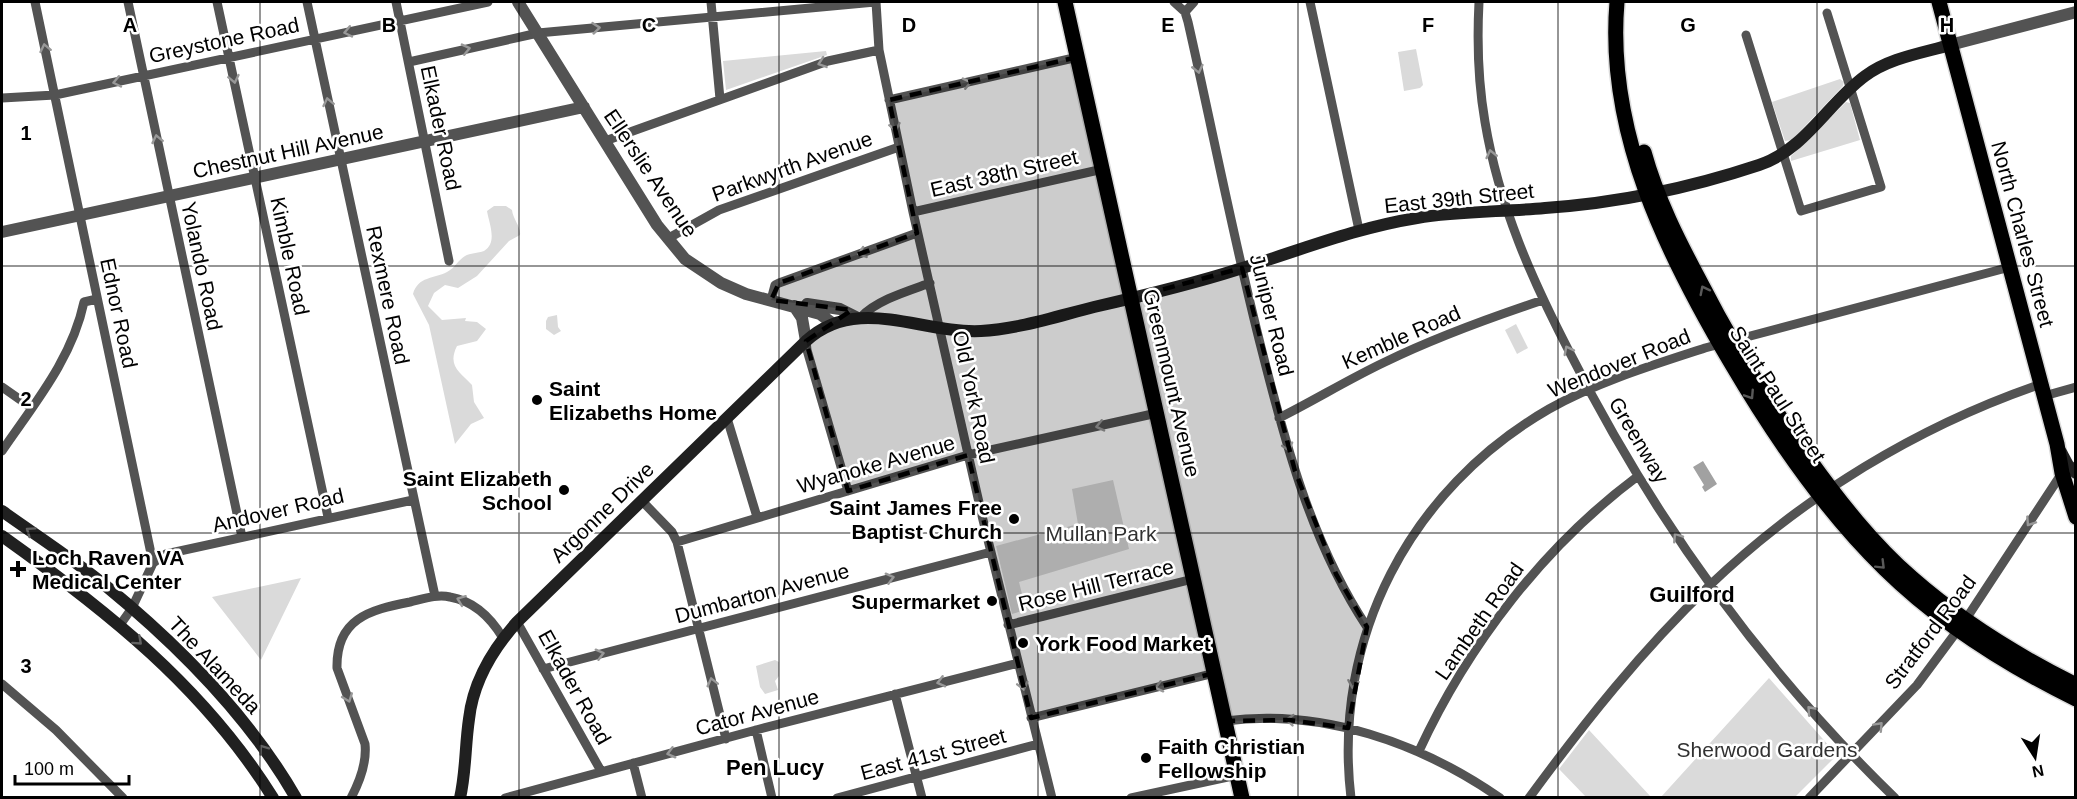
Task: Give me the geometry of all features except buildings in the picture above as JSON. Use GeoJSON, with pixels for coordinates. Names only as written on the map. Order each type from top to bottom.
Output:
{"type":"FeatureCollection","features":[{"type":"Feature","properties":{"kind":"main road","name":"Greenmount Avenue"},"geometry":{"type":"LineString","coordinates":[[1065,2],[1242,798]]}},
{"type":"Feature","properties":{"kind":"main road","name":"Saint Paul Street"},"geometry":{"type":"LineString","coordinates":[[1617,2],[1615,57],[1621,100],[1631,144],[1652,193],[1686,256],[1726,343],[1788,430],[1826,493],[1962,625],[2002,658],[2076,699]]}},
{"type":"Feature","properties":{"kind":"main road","name":"Saint Paul Street"},"geometry":{"type":"LineString","coordinates":[[1627,2],[1624,46],[1629,94],[1652,193]]}},
{"type":"Feature","properties":{"kind":"main road","name":"North Charles Street"},"geometry":{"type":"LineString","coordinates":[[1939,2],[2057,444],[2070,478],[2076,517]]}},
{"type":"Feature","properties":{"kind":"main road","name":"East 39th Street"},"geometry":{"type":"LineString","coordinates":[[940,327],[971,331],[992,330],[1131,298],[1242,268],[1359,230],[1417,218],[1591,204],[1652,193],[1752,168],[1783,154],[1799,141],[1850,88],[1880,66],[1950,45]]}},
{"type":"Feature","properties":{"kind":"main road","name":"Argonne Drive"},"geometry":{"type":"LineString","coordinates":[[460,798],[472,700],[484,671],[503,638],[806,341],[832,323],[858,317]]}},
{"type":"Feature","properties":{"kind":"main road"},"geometry":{"type":"LineString","coordinates":[[858,317],[940,327]]}},
{"type":"Feature","properties":{"kind":"main road","name":"The Alameda"},"geometry":{"type":"LineString","coordinates":[[2,511],[84,569],[132,608],[192,665],[265,751],[296,798]]}},
{"type":"Feature","properties":{"kind":"main road","name":"The Alameda"},"geometry":{"type":"LineString","coordinates":[[2,536],[73,587],[163,664],[242,753],[273,798]]}},
{"type":"Feature","properties":{"kind":"main road","name":"Saint Paul Street"},"geometry":{"type":"LineString","coordinates":[[1962,625],[2003,644],[2076,685]]}},
{"type":"Feature","properties":{"kind":"street","name":"Ednor Road"},"geometry":{"type":"LineString","coordinates":[[35,2],[153,563]]}},
{"type":"Feature","properties":{"kind":"street","name":"Yolando Road"},"geometry":{"type":"LineString","coordinates":[[128,2],[242,537]]}},
{"type":"Feature","properties":{"kind":"street","name":"Kimble Road"},"geometry":{"type":"LineString","coordinates":[[217,2],[328,517]]}},
{"type":"Feature","properties":{"kind":"street","name":"Rexmere Road"},"geometry":{"type":"LineString","coordinates":[[307,2],[435,596]]}},
{"type":"Feature","properties":{"kind":"street","name":"Elkader Road"},"geometry":{"type":"LineString","coordinates":[[396,2],[449,261]]}},
{"type":"Feature","properties":{"kind":"street","name":"Greystone Road"},"geometry":{"type":"LineString","coordinates":[[2,98],[55,95],[488,2]]}},
{"type":"Feature","properties":{"kind":"street","name":"Ellerslie Avenue"},"geometry":{"type":"LineString","coordinates":[[518,2],[667,239],[685,258],[709,276],[733,288],[824,315],[832,323]]}},
{"type":"Feature","properties":{"kind":"street"},"geometry":{"type":"LineString","coordinates":[[711,2],[720,99]]}},
{"type":"Feature","properties":{"kind":"street"},"geometry":{"type":"LineString","coordinates":[[409,62],[538,33],[875,2]]}},
{"type":"Feature","properties":{"kind":"street","name":"Old York Road"},"geometry":{"type":"LineString","coordinates":[[875,2],[879,50],[917,233],[990,552],[1052,798]]}},
{"type":"Feature","properties":{"kind":"street"},"geometry":{"type":"LineString","coordinates":[[1174,2],[1185,12],[1194,2]]}},
{"type":"Feature","properties":{"kind":"street"},"geometry":{"type":"LineString","coordinates":[[1310,2],[1359,230]]}},
{"type":"Feature","properties":{"kind":"street","name":"Greenway"},"geometry":{"type":"LineString","coordinates":[[1479,2],[1478,34],[1482,103],[1495,168],[1523,257],[1589,390],[1638,476],[1710,585],[1773,666],[1851,755],[1895,798]]}},
{"type":"Feature","properties":{"kind":"street","name":"Juniper Road"},"geometry":{"type":"LineString","coordinates":[[1185,12],[1242,268],[1279,418],[1295,471],[1322,541],[1353,606],[1367,627]]}},
{"type":"Feature","properties":{"kind":"street"},"geometry":{"type":"LineString","coordinates":[[1950,45],[2076,12]]}},
{"type":"Feature","properties":{"kind":"street"},"geometry":{"type":"LineString","coordinates":[[1746,35],[1801,211],[1881,187],[1827,13]]}},
{"type":"Feature","properties":{"kind":"street"},"geometry":{"type":"LineString","coordinates":[[604,141],[836,58],[879,50]]}},
{"type":"Feature","properties":{"kind":"street"},"geometry":{"type":"LineString","coordinates":[[890,100],[1078,57]]}},
{"type":"Feature","properties":{"kind":"street","name":"Chestnut Hill Avenue"},"geometry":{"type":"LineString","coordinates":[[2,232],[584,107]]}},
{"type":"Feature","properties":{"kind":"street","name":"Parkwyrth Avenue"},"geometry":{"type":"LineString","coordinates":[[667,239],[719,210],[899,147]]}},
{"type":"Feature","properties":{"kind":"street","name":"East 38th Street"},"geometry":{"type":"LineString","coordinates":[[913,212],[1103,169]]}},
{"type":"Feature","properties":{"kind":"street"},"geometry":{"type":"LineString","coordinates":[[771,300],[776,285],[779,283],[917,233]]}},
{"type":"Feature","properties":{"kind":"street","name":"Wendover Road"},"geometry":{"type":"LineString","coordinates":[[1351,798],[1348,728],[1353,687],[1367,627],[1402,552],[1430,512],[1455,482],[1486,453],[1518,429],[1551,409],[1589,390],[1660,362],[2010,267]]}},
{"type":"Feature","properties":{"kind":"street"},"geometry":{"type":"LineString","coordinates":[[848,491],[807,350],[802,318],[794,306],[806,304],[840,309],[858,317],[880,303],[930,284]]}},
{"type":"Feature","properties":{"kind":"street"},"geometry":{"type":"LineString","coordinates":[[2,451],[66,356],[78,326],[84,302],[97,299]]}},
{"type":"Feature","properties":{"kind":"street","name":"Kemble Road"},"geometry":{"type":"LineString","coordinates":[[1279,418],[1352,378],[1413,349],[1482,321],[1543,300]]}},
{"type":"Feature","properties":{"kind":"street"},"geometry":{"type":"LineString","coordinates":[[2,387],[32,408]]}},
{"type":"Feature","properties":{"kind":"street"},"geometry":{"type":"LineString","coordinates":[[1529,798],[1610,692],[1655,641],[1710,585],[1753,548],[1826,493],[1885,454],[1978,406],[2043,390],[2076,387]]}},
{"type":"Feature","properties":{"kind":"street","name":"Wyanoke Avenue"},"geometry":{"type":"LineString","coordinates":[[677,542],[968,455],[1157,413]]}},
{"type":"Feature","properties":{"kind":"street"},"geometry":{"type":"LineString","coordinates":[[727,418],[757,517]]}},
{"type":"Feature","properties":{"kind":"street","name":"Lambeth Road"},"geometry":{"type":"LineString","coordinates":[[1419,751],[1440,709],[1527,580],[1605,501],[1638,476]]}},
{"type":"Feature","properties":{"kind":"street","name":"Stratford Road"},"geometry":{"type":"LineString","coordinates":[[1809,798],[1917,685],[2070,478]]}},
{"type":"Feature","properties":{"kind":"street","name":"Andover Road"},"geometry":{"type":"LineString","coordinates":[[153,563],[166,554],[413,500]]}},
{"type":"Feature","properties":{"kind":"street"},"geometry":{"type":"LineString","coordinates":[[642,501],[672,532],[677,542],[726,739]]}},
{"type":"Feature","properties":{"kind":"street","name":"Dumbarton Avenue"},"geometry":{"type":"LineString","coordinates":[[543,669],[990,552]]}},
{"type":"Feature","properties":{"kind":"street"},"geometry":{"type":"LineString","coordinates":[[120,625],[132,608],[153,563]]}},
{"type":"Feature","properties":{"kind":"street","name":"Rose Hill Terrace"},"geometry":{"type":"LineString","coordinates":[[1008,625],[1193,579]]}},
{"type":"Feature","properties":{"kind":"street"},"geometry":{"type":"LineString","coordinates":[[351,798],[362,772],[364,739],[337,668],[339,647],[353,622],[379,609],[435,596],[449,596],[473,605],[487,616],[503,638]]}},
{"type":"Feature","properties":{"kind":"street","name":"Elkader Road"},"geometry":{"type":"LineString","coordinates":[[517,622],[601,771]]}},
{"type":"Feature","properties":{"kind":"street","name":"Cator Avenue"},"geometry":{"type":"LineString","coordinates":[[505,798],[756,730],[1018,663]]}},
{"type":"Feature","properties":{"kind":"street","name":"East 41st Street"},"geometry":{"type":"LineString","coordinates":[[1031,718],[1215,673]]}},
{"type":"Feature","properties":{"kind":"street"},"geometry":{"type":"LineString","coordinates":[[2,684],[56,730],[123,798]]}},
{"type":"Feature","properties":{"kind":"street"},"geometry":{"type":"LineString","coordinates":[[895,694],[922,798]]}},
{"type":"Feature","properties":{"kind":"street"},"geometry":{"type":"LineString","coordinates":[[1225,721],[1288,720],[1348,728],[1419,751],[1465,774],[1500,798]]}},
{"type":"Feature","properties":{"kind":"street"},"geometry":{"type":"LineString","coordinates":[[756,730],[772,798]]}},
{"type":"Feature","properties":{"kind":"street","name":"East 41st Street"},"geometry":{"type":"LineString","coordinates":[[837,798],[1038,744]]}},
{"type":"Feature","properties":{"kind":"street","name":"Elkader Road"},"geometry":{"type":"LineString","coordinates":[[633,763],[642,798]]}},
{"type":"Feature","properties":{"kind":"street"},"geometry":{"type":"LineString","coordinates":[[1131,798],[1237,775]]}},
{"type":"Feature","properties":{"kind":"highlighted area"},"geometry":{"type":"Polygon","coordinates":[[[1078,57],[1131,298],[1242,268],[1295,471],[1336,574],[1367,627],[1348,728],[1289,720],[1225,721],[1215,673],[1031,718],[968,455],[848,491],[806,341],[852,310],[771,300],[779,283],[917,233],[889,100],[1078,57]]]}},
{"type":"Feature","properties":{"kind":"green space"},"geometry":{"type":"Polygon","coordinates":[[[1416,49],[1423,85],[1420,88],[1404,91],[1398,52],[1416,49]]]}},
{"type":"Feature","properties":{"kind":"green space"},"geometry":{"type":"Polygon","coordinates":[[[826,51],[827,55],[726,90],[723,61],[826,51]]]}},
{"type":"Feature","properties":{"kind":"green space"},"geometry":{"type":"Polygon","coordinates":[[[1840,79],[1844,82],[1843,86],[1792,140],[1785,141],[1772,102],[1840,79]]]}},
{"type":"Feature","properties":{"kind":"green space"},"geometry":{"type":"Polygon","coordinates":[[[1846,102],[1850,103],[1860,140],[1791,161],[1791,156],[1846,102]]]}},
{"type":"Feature","properties":{"kind":"green space"},"geometry":{"type":"Polygon","coordinates":[[[494,206],[506,206],[512,210],[520,235],[509,241],[477,276],[458,288],[445,285],[434,293],[428,306],[442,320],[466,318],[465,321],[477,322],[486,329],[477,341],[457,346],[454,353],[454,364],[472,385],[474,402],[484,418],[471,424],[455,444],[429,325],[413,294],[415,288],[423,281],[447,272],[465,256],[484,251],[488,247],[492,233],[487,211],[494,206]]]}},
{"type":"Feature","properties":{"kind":"green space"},"geometry":{"type":"Polygon","coordinates":[[[557,315],[558,327],[561,331],[554,335],[546,329],[546,321],[548,317],[557,315]]]}},
{"type":"Feature","properties":{"kind":"green space"},"geometry":{"type":"Polygon","coordinates":[[[1516,324],[1528,348],[1517,354],[1505,330],[1516,324]]]}},
{"type":"Feature","properties":{"kind":"green space","name":"Mullan Park"},"geometry":{"type":"Polygon","coordinates":[[[1113,480],[1129,549],[1019,582],[1026,610],[1012,614],[996,546],[1078,524],[1072,489],[1113,480]]]}},
{"type":"Feature","properties":{"kind":"green space"},"geometry":{"type":"Polygon","coordinates":[[[301,578],[261,660],[212,597],[301,578]]]}},
{"type":"Feature","properties":{"kind":"green space"},"geometry":{"type":"Polygon","coordinates":[[[775,660],[779,662],[779,676],[775,681],[778,690],[765,694],[760,687],[756,666],[775,660]]]}},
{"type":"Feature","properties":{"kind":"green space","name":"Sherwood Gardens"},"geometry":{"type":"Polygon","coordinates":[[[1769,678],[1837,755],[1795,797],[1661,797],[1769,678]]]}},
{"type":"Feature","properties":{"kind":"green space","name":"Sherwood Gardens"},"geometry":{"type":"Polygon","coordinates":[[[1589,730],[1651,797],[1586,797],[1559,769],[1589,730]]]}},
{"type":"Feature","properties":{"kind":"shaded area"},"geometry":{"type":"Polygon","coordinates":[[[1703,461],[1717,484],[1705,492],[1702,487],[1704,485],[1693,467],[1703,461]]]}},
{"type":"Feature","properties":{"kind":"place","name":"Saint Elizabeths Home"},"geometry":{"type":"Point","coordinates":[537,400]}},
{"type":"Feature","properties":{"kind":"place","name":"Saint Elizabeth School"},"geometry":{"type":"Point","coordinates":[564,490]}},
{"type":"Feature","properties":{"kind":"place","name":"Saint James Free Baptist Church"},"geometry":{"type":"Point","coordinates":[1014,519]}},
{"type":"Feature","properties":{"kind":"place","name":"Loch Raven VA Medical Center"},"geometry":{"type":"Point","coordinates":[18,569]}},
{"type":"Feature","properties":{"kind":"place","name":"Supermarket"},"geometry":{"type":"Point","coordinates":[992,601]}},
{"type":"Feature","properties":{"kind":"place","name":"York Food Market"},"geometry":{"type":"Point","coordinates":[1023,643]}},
{"type":"Feature","properties":{"kind":"place","name":"Faith Christian Fellowship"},"geometry":{"type":"Point","coordinates":[1146,758]}},
{"type":"Feature","properties":{"kind":"district","name":"Guilford"},"geometry":{"type":"Point","coordinates":[1692,594]}},
{"type":"Feature","properties":{"kind":"district","name":"Pen Lucy"},"geometry":{"type":"Point","coordinates":[775,767]}}]}
